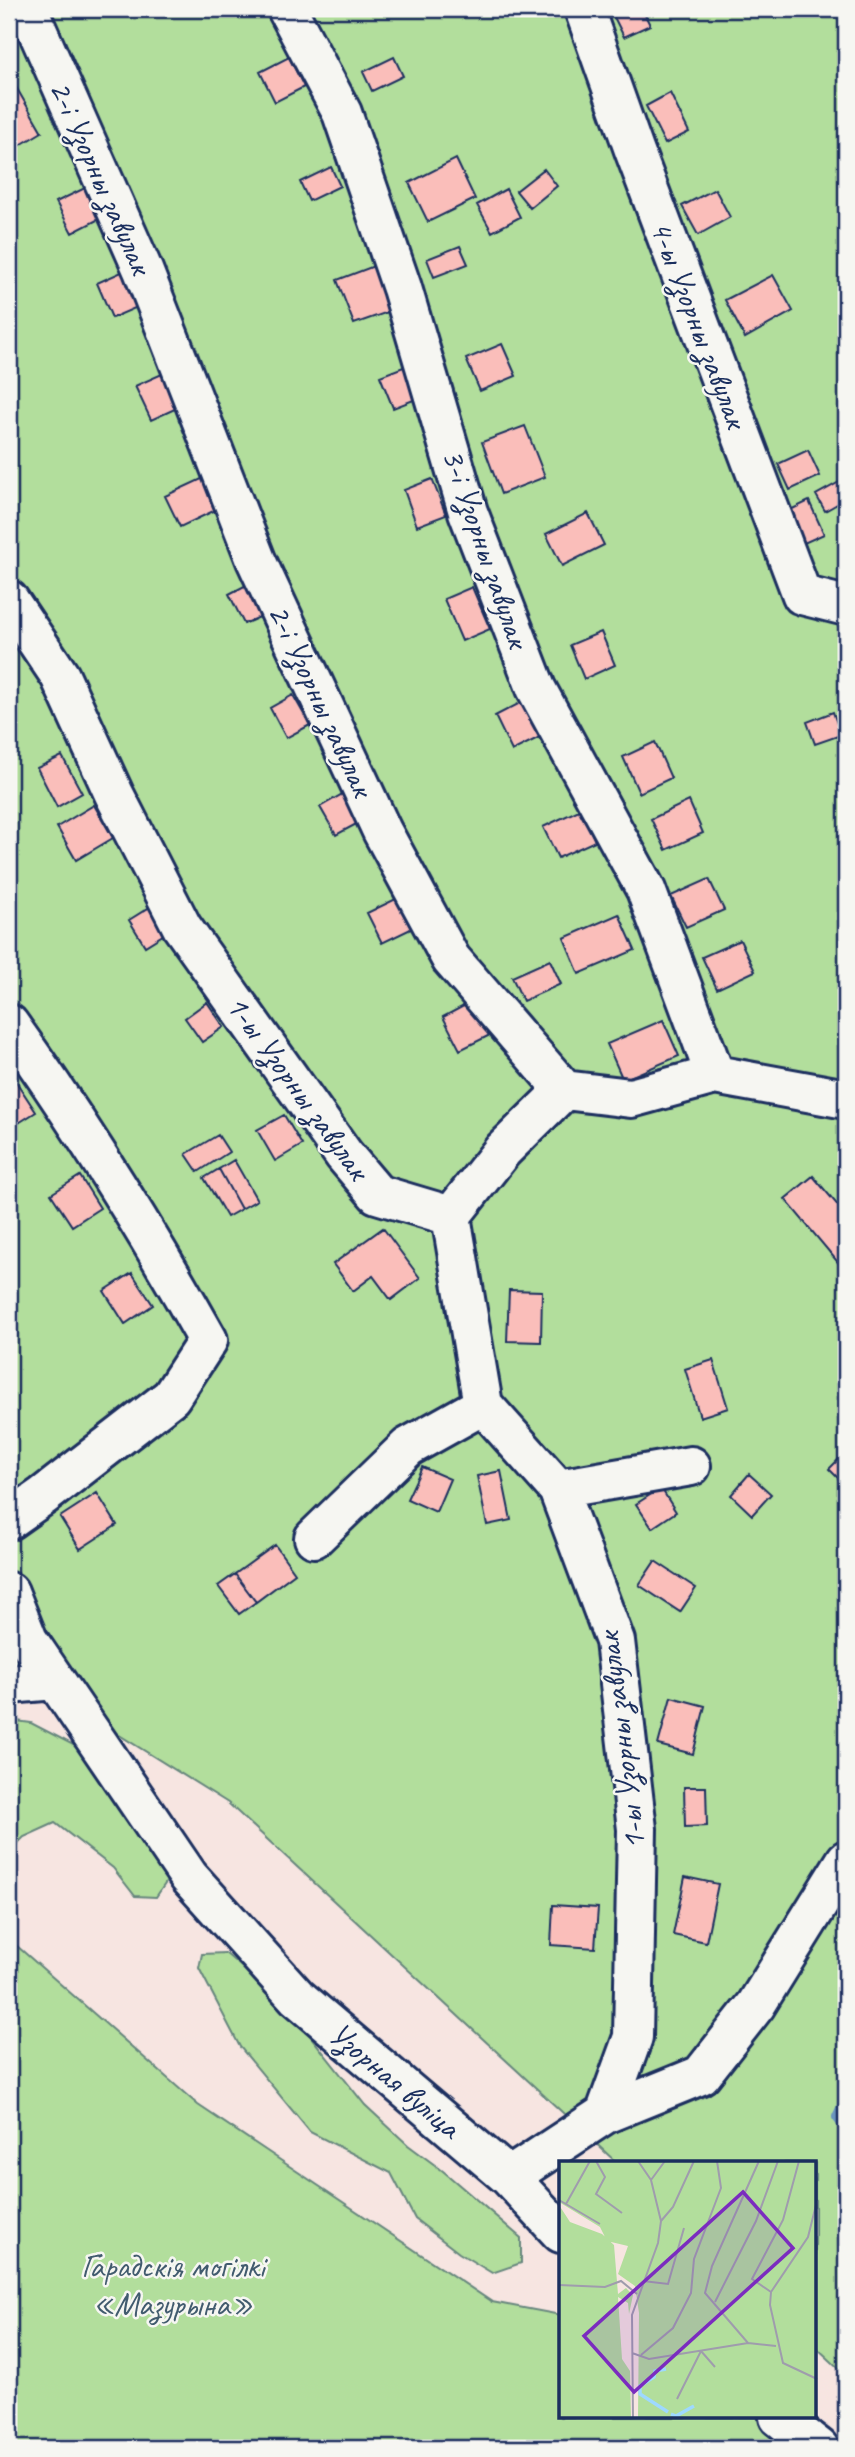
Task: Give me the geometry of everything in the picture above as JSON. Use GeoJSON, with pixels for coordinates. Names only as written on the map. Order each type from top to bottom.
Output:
{"type":"FeatureCollection","features":[{"type":"Feature","properties":{"kind":"lane","name":"2-і Узорны завулак"},"geometry":{"type":"LineString","coordinates":[[28,9],[143,270],[257,559],[382,831],[451,959],[564,1090]]}},
{"type":"Feature","properties":{"kind":"lane","name":"3-і Узорны завулак"},"geometry":{"type":"LineString","coordinates":[[288,9],[342,113],[402,288],[468,512],[536,688],[646,890],[715,1075]]}},
{"type":"Feature","properties":{"kind":"lane","name":"4-ы Узорны завулак"},"geometry":{"type":"LineString","coordinates":[[584,9],[634,150],[802,594],[846,606]]}},
{"type":"Feature","properties":{"kind":"lane","name":"1-ы Узорны завулак"},"geometry":{"type":"LineString","coordinates":[[9,600],[60,676],[114,794],[182,927],[336,1143],[377,1194],[451,1216]]}},
{"type":"Feature","properties":{"kind":"lane"},"geometry":{"type":"LineString","coordinates":[[9,1024],[67,1105],[208,1340],[172,1397],[9,1520]]}},
{"type":"Feature","properties":{"kind":"lane"},"geometry":{"type":"LineString","coordinates":[[314,1538],[408,1447],[483,1405],[451,1216],[503,1150],[564,1090],[631,1098],[715,1075],[846,1099]]}},
{"type":"Feature","properties":{"kind":"lane","name":"1-ы Узорны завулак"},"geometry":{"type":"LineString","coordinates":[[483,1405],[558,1489],[615,1641],[637,1829],[633,2037],[605,2114]]}},
{"type":"Feature","properties":{"kind":"lane"},"geometry":{"type":"LineString","coordinates":[[558,1489],[691,1466]]}},
{"type":"Feature","properties":{"kind":"lane","name":"Узорная вуліца"},"geometry":{"type":"LineString","coordinates":[[9,1592],[28,1640],[189,1877],[288,1987],[509,2177],[559,2232]]}},
{"type":"Feature","properties":{"kind":"lane"},"geometry":{"type":"LineString","coordinates":[[9,1684],[55,1680]]}},
{"type":"Feature","properties":{"kind":"lane"},"geometry":{"type":"LineString","coordinates":[[509,2177],[605,2114],[701,2075],[756,2006],[846,1860]]}},
{"type":"Feature","properties":{"kind":"lane"},"geometry":{"type":"LineString","coordinates":[[780,2418],[819,2448]]}},
{"type":"Feature","properties":{"kind":"green space"},"geometry":{"type":"Polygon","coordinates":[[[9,9],[846,9],[846,2375],[816,2347],[816,2161],[615,2161],[228,1803],[9,1666],[9,9]]]}},
{"type":"Feature","properties":{"kind":"green space"},"geometry":{"type":"Polygon","coordinates":[[[9,1720],[31,1723],[87,1752],[171,1875],[156,1897],[135,1896],[113,1868],[55,1823],[24,1837],[9,1852],[9,1720]]]}},
{"type":"Feature","properties":{"kind":"green space","name":"Гарадскія могілкі «Мазурына»"},"geometry":{"type":"Polygon","coordinates":[[[9,1939],[198,2105],[492,2302],[559,2315],[559,2418],[763,2418],[805,2448],[9,2448],[9,1939]]]}},
{"type":"Feature","properties":{"kind":"green space"},"geometry":{"type":"Polygon","coordinates":[[[225,1953],[270,1991],[307,2032],[365,2105],[408,2145],[443,2171],[521,2238],[521,2263],[492,2273],[459,2253],[415,2219],[391,2173],[310,2132],[240,2047],[199,1968],[202,1954],[225,1953]]]}},
{"type":"Feature","properties":{"kind":"building"},"geometry":{"type":"Polygon","coordinates":[[[625,9],[642,9],[650,25],[624,37],[613,15],[625,9]]]}},
{"type":"Feature","properties":{"kind":"building"},"geometry":{"type":"Polygon","coordinates":[[[289,57],[304,87],[275,102],[260,72],[289,57]]]}},
{"type":"Feature","properties":{"kind":"building"},"geometry":{"type":"Polygon","coordinates":[[[394,57],[403,76],[372,91],[363,72],[394,57]]]}},
{"type":"Feature","properties":{"kind":"building"},"geometry":{"type":"Polygon","coordinates":[[[16,87],[42,132],[12,150],[9,145],[9,91],[16,87]]]}},
{"type":"Feature","properties":{"kind":"building"},"geometry":{"type":"Polygon","coordinates":[[[670,93],[689,132],[665,144],[646,106],[670,93]]]}},
{"type":"Feature","properties":{"kind":"building"},"geometry":{"type":"Polygon","coordinates":[[[456,159],[475,199],[428,222],[409,183],[456,159]]]}},
{"type":"Feature","properties":{"kind":"building"},"geometry":{"type":"Polygon","coordinates":[[[331,167],[340,186],[309,201],[300,182],[331,167]]]}},
{"type":"Feature","properties":{"kind":"building"},"geometry":{"type":"Polygon","coordinates":[[[544,169],[557,186],[530,208],[516,191],[544,169]]]}},
{"type":"Feature","properties":{"kind":"building"},"geometry":{"type":"Polygon","coordinates":[[[87,187],[103,217],[72,233],[56,202],[87,187]]]}},
{"type":"Feature","properties":{"kind":"building"},"geometry":{"type":"Polygon","coordinates":[[[506,189],[520,217],[492,232],[477,205],[506,189]]]}},
{"type":"Feature","properties":{"kind":"building"},"geometry":{"type":"Polygon","coordinates":[[[715,189],[730,217],[698,235],[682,206],[715,189]]]}},
{"type":"Feature","properties":{"kind":"building"},"geometry":{"type":"Polygon","coordinates":[[[460,246],[468,264],[434,277],[427,259],[460,246]]]}},
{"type":"Feature","properties":{"kind":"building"},"geometry":{"type":"Polygon","coordinates":[[[374,266],[391,311],[354,324],[337,280],[374,266]]]}},
{"type":"Feature","properties":{"kind":"building"},"geometry":{"type":"Polygon","coordinates":[[[126,270],[142,305],[112,318],[97,283],[126,270]]]}},
{"type":"Feature","properties":{"kind":"building"},"geometry":{"type":"Polygon","coordinates":[[[773,275],[793,311],[745,338],[725,300],[773,275]]]}},
{"type":"Feature","properties":{"kind":"building"},"geometry":{"type":"Polygon","coordinates":[[[502,344],[516,376],[480,391],[466,359],[502,344]]]}},
{"type":"Feature","properties":{"kind":"building"},"geometry":{"type":"Polygon","coordinates":[[[406,366],[419,398],[393,408],[380,376],[406,366]]]}},
{"type":"Feature","properties":{"kind":"building"},"geometry":{"type":"Polygon","coordinates":[[[162,374],[177,408],[151,420],[135,386],[162,374]]]}},
{"type":"Feature","properties":{"kind":"building"},"geometry":{"type":"Polygon","coordinates":[[[525,426],[545,477],[501,494],[482,442],[525,426]]]}},
{"type":"Feature","properties":{"kind":"building"},"geometry":{"type":"Polygon","coordinates":[[[808,450],[820,476],[790,490],[778,464],[808,450]]]}},
{"type":"Feature","properties":{"kind":"building"},"geometry":{"type":"Polygon","coordinates":[[[208,476],[222,507],[180,527],[165,496],[208,476]]]}},
{"type":"Feature","properties":{"kind":"building"},"geometry":{"type":"Polygon","coordinates":[[[432,479],[446,515],[417,526],[404,490],[432,479]]]}},
{"type":"Feature","properties":{"kind":"building"},"geometry":{"type":"Polygon","coordinates":[[[843,480],[846,485],[846,499],[825,511],[816,495],[843,480]]]}},
{"type":"Feature","properties":{"kind":"building"},"geometry":{"type":"Polygon","coordinates":[[[809,501],[824,534],[804,543],[788,511],[809,501]]]}},
{"type":"Feature","properties":{"kind":"building"},"geometry":{"type":"Polygon","coordinates":[[[588,513],[604,545],[562,566],[546,534],[588,513]]]}},
{"type":"Feature","properties":{"kind":"building"},"geometry":{"type":"Polygon","coordinates":[[[256,580],[271,612],[244,624],[229,594],[256,580]]]}},
{"type":"Feature","properties":{"kind":"building"},"geometry":{"type":"Polygon","coordinates":[[[472,587],[490,629],[462,641],[444,599],[472,587]]]}},
{"type":"Feature","properties":{"kind":"building"},"geometry":{"type":"Polygon","coordinates":[[[601,632],[615,665],[584,679],[570,645],[601,632]]]}},
{"type":"Feature","properties":{"kind":"building"},"geometry":{"type":"Polygon","coordinates":[[[293,695],[310,725],[286,738],[270,708],[293,695]]]}},
{"type":"Feature","properties":{"kind":"building"},"geometry":{"type":"Polygon","coordinates":[[[524,701],[542,736],[512,751],[495,716],[524,701]]]}},
{"type":"Feature","properties":{"kind":"building"},"geometry":{"type":"Polygon","coordinates":[[[833,712],[841,735],[815,744],[807,722],[833,712]]]}},
{"type":"Feature","properties":{"kind":"building"},"geometry":{"type":"Polygon","coordinates":[[[655,742],[671,778],[639,793],[623,757],[655,742]]]}},
{"type":"Feature","properties":{"kind":"building"},"geometry":{"type":"Polygon","coordinates":[[[62,756],[82,793],[57,807],[37,768],[62,756]]]}},
{"type":"Feature","properties":{"kind":"building"},"geometry":{"type":"Polygon","coordinates":[[[346,792],[362,821],[336,835],[320,807],[346,792]]]}},
{"type":"Feature","properties":{"kind":"building"},"geometry":{"type":"Polygon","coordinates":[[[689,801],[703,833],[666,850],[651,819],[689,801]]]}},
{"type":"Feature","properties":{"kind":"building"},"geometry":{"type":"Polygon","coordinates":[[[94,805],[113,838],[76,860],[57,827],[94,805]]]}},
{"type":"Feature","properties":{"kind":"building"},"geometry":{"type":"Polygon","coordinates":[[[581,809],[595,841],[558,858],[543,827],[581,809]]]}},
{"type":"Feature","properties":{"kind":"building"},"geometry":{"type":"Polygon","coordinates":[[[709,879],[724,910],[686,927],[671,896],[709,879]]]}},
{"type":"Feature","properties":{"kind":"building"},"geometry":{"type":"Polygon","coordinates":[[[402,896],[417,926],[382,943],[367,913],[402,896]]]}},
{"type":"Feature","properties":{"kind":"building"},"geometry":{"type":"Polygon","coordinates":[[[150,907],[166,933],[145,946],[129,920],[150,907]]]}},
{"type":"Feature","properties":{"kind":"building"},"geometry":{"type":"Polygon","coordinates":[[[619,914],[635,950],[579,974],[564,938],[619,914]]]}},
{"type":"Feature","properties":{"kind":"building"},"geometry":{"type":"Polygon","coordinates":[[[740,940],[755,971],[717,989],[702,957],[740,940]]]}},
{"type":"Feature","properties":{"kind":"building"},"geometry":{"type":"Polygon","coordinates":[[[550,960],[561,984],[523,1001],[512,977],[550,960]]]}},
{"type":"Feature","properties":{"kind":"building"},"geometry":{"type":"Polygon","coordinates":[[[473,1001],[490,1035],[460,1050],[443,1017],[473,1001]]]}},
{"type":"Feature","properties":{"kind":"building"},"geometry":{"type":"Polygon","coordinates":[[[207,1002],[224,1027],[202,1042],[185,1018],[207,1002]]]}},
{"type":"Feature","properties":{"kind":"building"},"geometry":{"type":"Polygon","coordinates":[[[663,1020],[679,1056],[623,1080],[607,1044],[663,1020]]]}},
{"type":"Feature","properties":{"kind":"building"},"geometry":{"type":"Polygon","coordinates":[[[15,1080],[36,1112],[9,1129],[9,1083],[15,1080]]]}},
{"type":"Feature","properties":{"kind":"building"},"geometry":{"type":"Polygon","coordinates":[[[284,1115],[302,1145],[275,1161],[257,1130],[284,1115]]]}},
{"type":"Feature","properties":{"kind":"building"},"geometry":{"type":"Polygon","coordinates":[[[218,1135],[229,1152],[198,1172],[186,1154],[218,1135]]]}},
{"type":"Feature","properties":{"kind":"building"},"geometry":{"type":"Polygon","coordinates":[[[234,1160],[257,1200],[241,1209],[219,1169],[234,1160]]]}},
{"type":"Feature","properties":{"kind":"building"},"geometry":{"type":"Polygon","coordinates":[[[219,1169],[241,1209],[227,1217],[204,1178],[219,1169]]]}},
{"type":"Feature","properties":{"kind":"building"},"geometry":{"type":"Polygon","coordinates":[[[80,1176],[100,1208],[72,1226],[51,1194],[80,1176]]]}},
{"type":"Feature","properties":{"kind":"building"},"geometry":{"type":"Polygon","coordinates":[[[813,1176],[846,1215],[846,1272],[785,1199],[813,1176]]]}},
{"type":"Feature","properties":{"kind":"building"},"geometry":{"type":"Polygon","coordinates":[[[383,1228],[420,1278],[391,1300],[373,1276],[353,1291],[333,1264],[383,1228]]]}},
{"type":"Feature","properties":{"kind":"building"},"geometry":{"type":"Polygon","coordinates":[[[132,1273],[153,1305],[125,1324],[104,1291],[132,1273]]]}},
{"type":"Feature","properties":{"kind":"building"},"geometry":{"type":"Polygon","coordinates":[[[509,1290],[542,1291],[541,1342],[507,1341],[509,1290]]]}},
{"type":"Feature","properties":{"kind":"building"},"geometry":{"type":"Polygon","coordinates":[[[713,1360],[728,1408],[700,1417],[685,1369],[713,1360]]]}},
{"type":"Feature","properties":{"kind":"building"},"geometry":{"type":"Polygon","coordinates":[[[846,1452],[846,1486],[829,1469],[846,1452]]]}},
{"type":"Feature","properties":{"kind":"building"},"geometry":{"type":"Polygon","coordinates":[[[422,1467],[450,1479],[436,1512],[407,1499],[422,1467]]]}},
{"type":"Feature","properties":{"kind":"building"},"geometry":{"type":"Polygon","coordinates":[[[501,1471],[511,1520],[487,1525],[477,1476],[501,1471]]]}},
{"type":"Feature","properties":{"kind":"building"},"geometry":{"type":"Polygon","coordinates":[[[749,1474],[771,1494],[752,1515],[731,1495],[749,1474]]]}},
{"type":"Feature","properties":{"kind":"building"},"geometry":{"type":"Polygon","coordinates":[[[661,1488],[676,1512],[652,1528],[636,1504],[661,1488]]]}},
{"type":"Feature","properties":{"kind":"building"},"geometry":{"type":"Polygon","coordinates":[[[97,1493],[117,1525],[80,1549],[60,1517],[97,1493]]]}},
{"type":"Feature","properties":{"kind":"building"},"geometry":{"type":"Polygon","coordinates":[[[275,1545],[295,1573],[256,1602],[235,1574],[275,1545]]]}},
{"type":"Feature","properties":{"kind":"building"},"geometry":{"type":"Polygon","coordinates":[[[655,1561],[696,1588],[680,1612],[639,1585],[655,1561]]]}},
{"type":"Feature","properties":{"kind":"building"},"geometry":{"type":"Polygon","coordinates":[[[235,1574],[256,1602],[239,1614],[218,1586],[235,1574]]]}},
{"type":"Feature","properties":{"kind":"building"},"geometry":{"type":"Polygon","coordinates":[[[671,1697],[705,1706],[693,1754],[658,1745],[671,1697]]]}},
{"type":"Feature","properties":{"kind":"building"},"geometry":{"type":"Polygon","coordinates":[[[684,1787],[706,1787],[707,1826],[685,1827],[684,1787]]]}},
{"type":"Feature","properties":{"kind":"building"},"geometry":{"type":"Polygon","coordinates":[[[685,1877],[718,1884],[706,1942],[673,1935],[685,1877]]]}},
{"type":"Feature","properties":{"kind":"building"},"geometry":{"type":"Polygon","coordinates":[[[553,1905],[598,1908],[595,1948],[551,1945],[553,1905]]]}},
{"type":"Feature","properties":{"kind":"waterway"},"geometry":{"type":"LineString","coordinates":[[846,2100],[838,2117],[846,2127]]}}]}
